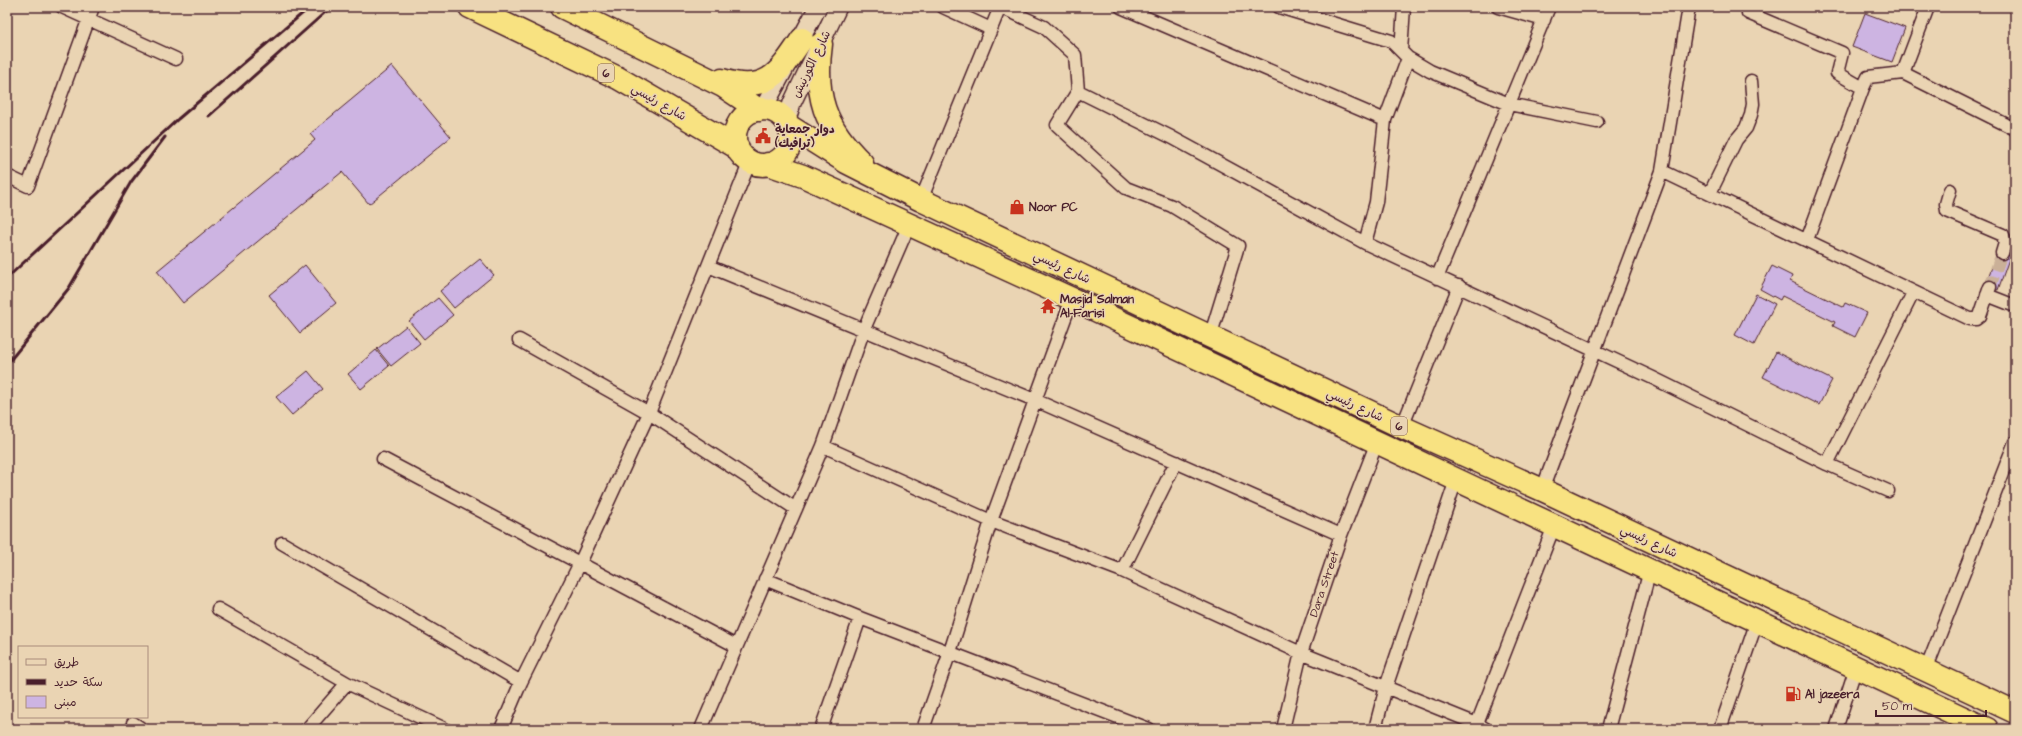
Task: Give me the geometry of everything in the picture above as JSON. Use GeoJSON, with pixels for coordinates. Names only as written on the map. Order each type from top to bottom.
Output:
{"type":"FeatureCollection","features":[{"type":"Feature","properties":{"kind":"highway","name":"شارع رئيسي"},"geometry":{"type":"LineString","coordinates":[[470,7],[618,78],[752,158],[803,176],[1072,299],[1987,729]]}},
{"type":"Feature","properties":{"kind":"highway"},"geometry":{"type":"LineString","coordinates":[[562,7],[723,86],[761,110],[776,113],[788,124],[791,140],[786,152],[776,161],[752,158],[736,135],[740,122],[746,115],[761,110]]}},
{"type":"Feature","properties":{"kind":"highway"},"geometry":{"type":"LineString","coordinates":[[681,66],[729,82],[753,85],[762,83],[776,74],[812,42],[819,68],[820,91],[823,108],[828,120],[847,148],[866,166],[891,186]]}},
{"type":"Feature","properties":{"kind":"highway","name":"شارع رئيسي"},"geometry":{"type":"LineString","coordinates":[[788,124],[846,162],[891,186],[1402,427],[1544,491],[2015,712]]}},
{"type":"Feature","properties":{"kind":"highway"},"geometry":{"type":"LineString","coordinates":[[1544,491],[1545,522]]}},
{"type":"Feature","properties":{"kind":"street"},"geometry":{"type":"LineString","coordinates":[[62,7],[176,59]]}},
{"type":"Feature","properties":{"kind":"street"},"geometry":{"type":"LineString","coordinates":[[7,176],[28,186],[93,7]]}},
{"type":"Feature","properties":{"kind":"street","name":"شارع الكورنيش"},"geometry":{"type":"LineString","coordinates":[[788,124],[792,103],[812,42],[818,7]]}},
{"type":"Feature","properties":{"kind":"street","name":"شارع الكورنيش"},"geometry":{"type":"LineString","coordinates":[[761,110],[838,7]]}},
{"type":"Feature","properties":{"kind":"street"},"geometry":{"type":"LineString","coordinates":[[943,7],[991,29]]}},
{"type":"Feature","properties":{"kind":"street"},"geometry":{"type":"LineString","coordinates":[[921,200],[1000,7],[1044,27],[1075,55],[1078,91],[1057,125],[1126,188],[1172,206],[1238,246],[1210,337]]}},
{"type":"Feature","properties":{"kind":"street"},"geometry":{"type":"LineString","coordinates":[[1121,7],[1385,120]]}},
{"type":"Feature","properties":{"kind":"street"},"geometry":{"type":"LineString","coordinates":[[1279,7],[1391,41],[1405,55],[1430,71],[1509,104],[1597,122]]}},
{"type":"Feature","properties":{"kind":"street"},"geometry":{"type":"LineString","coordinates":[[1365,243],[1376,202],[1385,120],[1405,55],[1404,7]]}},
{"type":"Feature","properties":{"kind":"street"},"geometry":{"type":"LineString","coordinates":[[1498,7],[1544,20]]}},
{"type":"Feature","properties":{"kind":"street"},"geometry":{"type":"LineString","coordinates":[[1437,278],[1549,7]]}},
{"type":"Feature","properties":{"kind":"street"},"geometry":{"type":"LineString","coordinates":[[1544,491],[1662,171],[1689,7]]}},
{"type":"Feature","properties":{"kind":"street"},"geometry":{"type":"LineString","coordinates":[[1903,73],[1928,7]]}},
{"type":"Feature","properties":{"kind":"street"},"geometry":{"type":"LineString","coordinates":[[1748,13],[1842,52],[1837,73],[1863,88]]}},
{"type":"Feature","properties":{"kind":"street"},"geometry":{"type":"LineString","coordinates":[[1807,240],[1868,77],[1903,73],[2015,129]]}},
{"type":"Feature","properties":{"kind":"street"},"geometry":{"type":"LineString","coordinates":[[1710,193],[1736,140],[1746,128],[1753,104],[1751,80]]}},
{"type":"Feature","properties":{"kind":"street"},"geometry":{"type":"LineString","coordinates":[[1078,91],[1171,137],[1365,243],[1653,378],[1827,464],[1888,491]]}},
{"type":"Feature","properties":{"kind":"street"},"geometry":{"type":"LineString","coordinates":[[501,729],[520,682],[580,563],[649,413],[752,158]]}},
{"type":"Feature","properties":{"kind":"street"},"geometry":{"type":"LineString","coordinates":[[1662,171],[1973,320],[1980,316],[1988,291],[2015,306]]}},
{"type":"Feature","properties":{"kind":"street"},"geometry":{"type":"LineString","coordinates":[[1950,190],[1946,204],[1947,211],[2003,235],[2005,243],[2002,253]]}},
{"type":"Feature","properties":{"kind":"street"},"geometry":{"type":"LineString","coordinates":[[701,729],[823,446],[864,329],[909,225]]}},
{"type":"Feature","properties":{"kind":"street"},"geometry":{"type":"LineString","coordinates":[[708,266],[1036,401],[1341,535]]}},
{"type":"Feature","properties":{"kind":"street"},"geometry":{"type":"LineString","coordinates":[[1402,427],[1458,286]]}},
{"type":"Feature","properties":{"kind":"street"},"geometry":{"type":"LineString","coordinates":[[1827,464],[1913,292]]}},
{"type":"Feature","properties":{"kind":"street"},"geometry":{"type":"LineString","coordinates":[[923,729],[950,652],[991,521],[1072,299]]}},
{"type":"Feature","properties":{"kind":"street"},"geometry":{"type":"LineString","coordinates":[[519,340],[649,413],[796,509]]}},
{"type":"Feature","properties":{"kind":"street","name":"Dara Street"},"geometry":{"type":"LineString","coordinates":[[1283,729],[1300,653],[1341,535],[1377,442]]}},
{"type":"Feature","properties":{"kind":"street"},"geometry":{"type":"LineString","coordinates":[[1926,670],[2015,442]]}},
{"type":"Feature","properties":{"kind":"street"},"geometry":{"type":"LineString","coordinates":[[823,446],[991,521],[1122,571],[1300,653],[1482,726],[1545,522]]}},
{"type":"Feature","properties":{"kind":"street"},"geometry":{"type":"LineString","coordinates":[[384,459],[736,646]]}},
{"type":"Feature","properties":{"kind":"street"},"geometry":{"type":"LineString","coordinates":[[1122,571],[1176,462]]}},
{"type":"Feature","properties":{"kind":"street"},"geometry":{"type":"LineString","coordinates":[[1375,729],[1386,687],[1456,480]]}},
{"type":"Feature","properties":{"kind":"street"},"geometry":{"type":"LineString","coordinates":[[282,543],[520,682]]}},
{"type":"Feature","properties":{"kind":"street"},"geometry":{"type":"LineString","coordinates":[[1608,729],[1650,570]]}},
{"type":"Feature","properties":{"kind":"street"},"geometry":{"type":"LineString","coordinates":[[765,579],[860,618],[1149,729]]}},
{"type":"Feature","properties":{"kind":"street"},"geometry":{"type":"LineString","coordinates":[[218,609],[347,683],[445,729]]}},
{"type":"Feature","properties":{"kind":"street"},"geometry":{"type":"LineString","coordinates":[[821,729],[860,618]]}},
{"type":"Feature","properties":{"kind":"street"},"geometry":{"type":"LineString","coordinates":[[1720,729],[1757,621]]}},
{"type":"Feature","properties":{"kind":"street"},"geometry":{"type":"LineString","coordinates":[[1836,729],[1856,667]]}},
{"type":"Feature","properties":{"kind":"street"},"geometry":{"type":"LineString","coordinates":[[307,729],[347,683]]}},
{"type":"Feature","properties":{"kind":"building"},"geometry":{"type":"Polygon","coordinates":[[[1865,13],[1905,28],[1892,62],[1852,47],[1865,13]]]}},
{"type":"Feature","properties":{"kind":"building"},"geometry":{"type":"Polygon","coordinates":[[[392,66],[451,137],[369,204],[342,172],[183,303],[157,271],[315,140],[310,134],[392,66]]]}},
{"type":"Feature","properties":{"kind":"building"},"geometry":{"type":"Polygon","coordinates":[[[1998,252],[2010,256],[1998,290],[1985,285],[1998,252]]]}},
{"type":"Feature","properties":{"kind":"building"},"geometry":{"type":"Polygon","coordinates":[[[480,259],[494,275],[454,308],[440,291],[480,259]]]}},
{"type":"Feature","properties":{"kind":"building"},"geometry":{"type":"Polygon","coordinates":[[[305,265],[336,303],[300,333],[269,295],[305,265]]]}},
{"type":"Feature","properties":{"kind":"building"},"geometry":{"type":"Polygon","coordinates":[[[1772,266],[1792,276],[1790,281],[1843,307],[1845,303],[1867,313],[1855,337],[1833,326],[1835,322],[1782,296],[1780,300],[1760,289],[1772,266]]]}},
{"type":"Feature","properties":{"kind":"building"},"geometry":{"type":"Polygon","coordinates":[[[1756,294],[1775,304],[1754,345],[1735,335],[1756,294]]]}},
{"type":"Feature","properties":{"kind":"building"},"geometry":{"type":"Polygon","coordinates":[[[438,298],[453,315],[424,339],[409,321],[438,298]]]}},
{"type":"Feature","properties":{"kind":"building"},"geometry":{"type":"Polygon","coordinates":[[[406,326],[420,343],[391,366],[377,349],[406,326]]]}},
{"type":"Feature","properties":{"kind":"building"},"geometry":{"type":"Polygon","coordinates":[[[376,350],[389,366],[361,389],[348,374],[376,350]]]}},
{"type":"Feature","properties":{"kind":"building"},"geometry":{"type":"Polygon","coordinates":[[[1776,352],[1832,380],[1819,405],[1763,377],[1776,352]]]}},
{"type":"Feature","properties":{"kind":"building"},"geometry":{"type":"Polygon","coordinates":[[[308,371],[323,389],[292,415],[276,397],[308,371]]]}},
{"type":"Feature","properties":{"kind":"tunnel"},"geometry":{"type":"LineString","coordinates":[[1990,287],[2002,253]]}},
{"type":"Feature","properties":{"kind":"railway"},"geometry":{"type":"LineString","coordinates":[[7,278],[178,119],[310,7]]}},
{"type":"Feature","properties":{"kind":"railway"},"geometry":{"type":"LineString","coordinates":[[209,116],[331,7]]}},
{"type":"Feature","properties":{"kind":"railway"},"geometry":{"type":"LineString","coordinates":[[7,364],[69,288],[131,182],[165,137]]}},
{"type":"Feature","properties":{"kind":"place","name":"دوار جمعاية (ترافيك)"},"geometry":{"type":"Point","coordinates":[763,136]}},
{"type":"Feature","properties":{"kind":"place","name":"Noor PC"},"geometry":{"type":"Point","coordinates":[1017,207]}},
{"type":"Feature","properties":{"kind":"place","name":"Masjid Salman Al-Farisi"},"geometry":{"type":"Point","coordinates":[1048,306]}},
{"type":"Feature","properties":{"kind":"place","name":"Al jazeera"},"geometry":{"type":"Point","coordinates":[1793,694]}}]}
